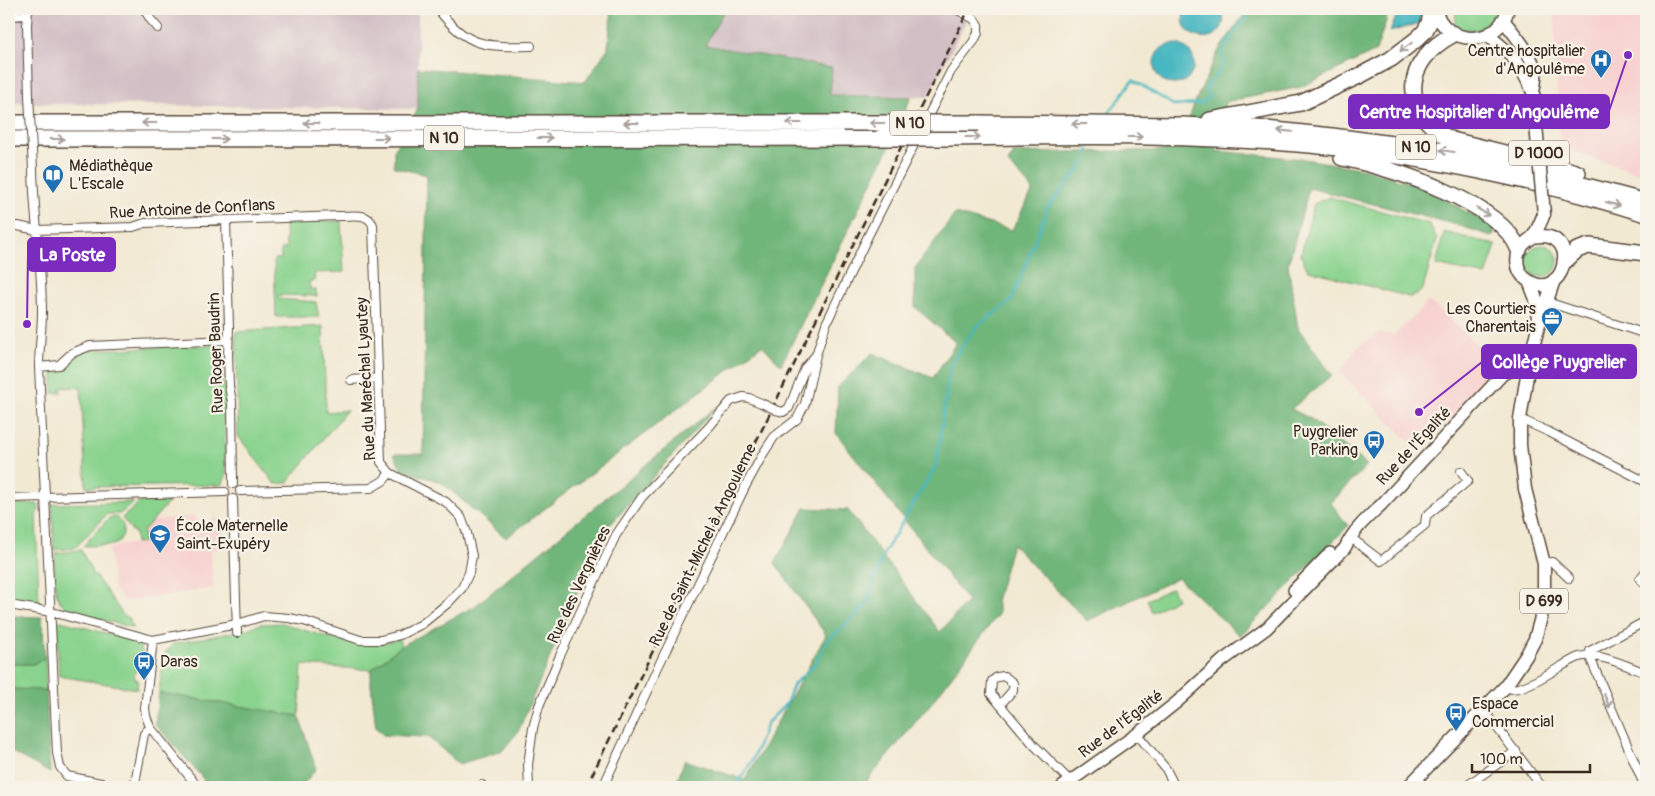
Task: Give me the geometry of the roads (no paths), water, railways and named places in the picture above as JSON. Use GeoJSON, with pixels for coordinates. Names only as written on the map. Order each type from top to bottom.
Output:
{"type":"FeatureCollection","features":[{"type":"Feature","properties":{"kind":"highway"},"geometry":{"type":"LineString","coordinates":[[1180,125],[1301,103],[1391,59],[1425,31],[1433,9]]}},
{"type":"Feature","properties":{"kind":"highway"},"geometry":{"type":"LineString","coordinates":[[1454,34],[1436,45],[1418,68],[1414,78],[1413,89],[1420,112],[1436,132],[1452,140],[1553,165],[1614,185],[1646,201]]}},
{"type":"Feature","properties":{"kind":"highway","name":"N 10"},"geometry":{"type":"LineString","coordinates":[[9,123],[978,123],[1180,125],[1256,128],[1468,154],[1646,201]]}},
{"type":"Feature","properties":{"kind":"highway","name":"N 10"},"geometry":{"type":"LineString","coordinates":[[9,139],[1174,137],[1308,145],[1387,154],[1475,169],[1557,188],[1646,214]]}},
{"type":"Feature","properties":{"kind":"highway"},"geometry":{"type":"LineString","coordinates":[[1308,145],[1319,153],[1393,170],[1460,199],[1500,224],[1516,243],[1519,250]]}},
{"type":"Feature","properties":{"kind":"highway"},"geometry":{"type":"LineString","coordinates":[[1565,261],[1577,250],[1589,246],[1646,253]]}},
{"type":"Feature","properties":{"kind":"main road"},"geometry":{"type":"LineString","coordinates":[[1433,9],[1444,26],[1454,34],[1470,38],[1487,35],[1496,29],[1506,14]]}},
{"type":"Feature","properties":{"kind":"main road","name":"D 1000"},"geometry":{"type":"LineString","coordinates":[[1506,14],[1525,47],[1535,71],[1533,92],[1544,214],[1552,238]]}},
{"type":"Feature","properties":{"kind":"main road","name":"D 1000"},"geometry":{"type":"LineString","coordinates":[[1487,35],[1504,46],[1522,68],[1533,92]]}},
{"type":"Feature","properties":{"kind":"main road"},"geometry":{"type":"LineString","coordinates":[[1533,237],[1544,214]]}},
{"type":"Feature","properties":{"kind":"main road"},"geometry":{"type":"LineString","coordinates":[[1546,236],[1552,238],[1562,248],[1565,261],[1560,275],[1554,280],[1541,300],[1529,281],[1519,270],[1517,264],[1519,250],[1533,237],[1546,236]]}},
{"type":"Feature","properties":{"kind":"main road"},"geometry":{"type":"LineString","coordinates":[[1529,281],[1542,284],[1554,280]]}},
{"type":"Feature","properties":{"kind":"main road","name":"D 699"},"geometry":{"type":"LineString","coordinates":[[1411,786],[1505,687],[1535,639],[1544,602],[1544,564],[1524,489],[1520,452],[1520,419],[1528,370],[1538,327],[1541,300]]}},
{"type":"Feature","properties":{"kind":"street"},"geometry":{"type":"LineString","coordinates":[[144,9],[158,28]]}},
{"type":"Feature","properties":{"kind":"street"},"geometry":{"type":"LineString","coordinates":[[438,9],[450,24],[463,35],[477,42],[495,46],[531,46]]}},
{"type":"Feature","properties":{"kind":"street","name":"Rue de Saint-Michel à Angouleme"},"geometry":{"type":"LineString","coordinates":[[602,787],[745,487],[774,437],[797,419],[805,404],[816,355],[832,311],[951,70],[978,33],[978,26],[974,19],[956,9]]}},
{"type":"Feature","properties":{"kind":"street"},"geometry":{"type":"LineString","coordinates":[[9,16],[28,12],[33,199],[42,313],[39,367],[52,612],[57,753],[60,767],[66,776],[120,787]]}},
{"type":"Feature","properties":{"kind":"street","name":"Rue Antoine de Conflans"},"geometry":{"type":"LineString","coordinates":[[9,226],[36,230],[226,220],[364,216],[370,219],[372,225]]}},
{"type":"Feature","properties":{"kind":"street","name":"Rue Roger Baudrin"},"geometry":{"type":"LineString","coordinates":[[226,220],[233,484]]}},
{"type":"Feature","properties":{"kind":"street","name":"Rue du Maréchal Lyautey"},"geometry":{"type":"LineString","coordinates":[[9,605],[52,612],[153,640],[236,624],[264,616],[289,618],[360,640],[381,640],[400,635],[422,624],[448,603],[462,588],[469,573],[472,556],[461,517],[446,502],[390,473],[381,462],[372,225]]}},
{"type":"Feature","properties":{"kind":"street"},"geometry":{"type":"LineString","coordinates":[[1541,300],[1646,334]]}},
{"type":"Feature","properties":{"kind":"street"},"geometry":{"type":"LineString","coordinates":[[39,367],[59,365],[72,353],[90,346],[228,340]]}},
{"type":"Feature","properties":{"kind":"street","name":"Rue des Vergnières"},"geometry":{"type":"LineString","coordinates":[[529,787],[528,765],[533,728],[539,706],[616,534],[642,497],[731,402],[742,397],[749,398],[783,412],[789,408],[805,368],[816,355]]}},
{"type":"Feature","properties":{"kind":"street","name":"Rue de l'Égalité"},"geometry":{"type":"LineString","coordinates":[[1067,785],[1137,734],[1267,628],[1345,548],[1350,537],[1504,374],[1517,368],[1528,370]]}},
{"type":"Feature","properties":{"kind":"street"},"geometry":{"type":"LineString","coordinates":[[351,380],[378,378]]}},
{"type":"Feature","properties":{"kind":"street"},"geometry":{"type":"LineString","coordinates":[[1520,419],[1646,482]]}},
{"type":"Feature","properties":{"kind":"street"},"geometry":{"type":"LineString","coordinates":[[1350,537],[1381,561],[1425,525],[1426,516],[1468,481],[1461,471]]}},
{"type":"Feature","properties":{"kind":"street"},"geometry":{"type":"LineString","coordinates":[[240,491],[371,488],[383,481],[390,473]]}},
{"type":"Feature","properties":{"kind":"street"},"geometry":{"type":"LineString","coordinates":[[233,484],[240,491],[237,498],[233,499],[227,497],[225,492],[226,487],[233,484]]}},
{"type":"Feature","properties":{"kind":"street"},"geometry":{"type":"LineString","coordinates":[[9,498],[225,492]]}},
{"type":"Feature","properties":{"kind":"street"},"geometry":{"type":"LineString","coordinates":[[233,499],[237,633]]}},
{"type":"Feature","properties":{"kind":"street"},"geometry":{"type":"LineString","coordinates":[[1544,564],[1552,562],[1569,578]]}},
{"type":"Feature","properties":{"kind":"street"},"geometry":{"type":"LineString","coordinates":[[1646,571],[1640,579],[1646,585]]}},
{"type":"Feature","properties":{"kind":"street"},"geometry":{"type":"LineString","coordinates":[[1589,655],[1590,651],[1646,621]]}},
{"type":"Feature","properties":{"kind":"street"},"geometry":{"type":"LineString","coordinates":[[153,640],[145,708],[146,716],[150,727],[193,781],[195,787]]}},
{"type":"Feature","properties":{"kind":"street"},"geometry":{"type":"LineString","coordinates":[[1505,687],[1513,690],[1524,687],[1577,658],[1589,655],[1646,673]]}},
{"type":"Feature","properties":{"kind":"street"},"geometry":{"type":"LineString","coordinates":[[1589,655],[1645,787]]}},
{"type":"Feature","properties":{"kind":"street"},"geometry":{"type":"LineString","coordinates":[[1000,705],[1067,785]]}},
{"type":"Feature","properties":{"kind":"street"},"geometry":{"type":"LineString","coordinates":[[1483,709],[1542,787]]}},
{"type":"Feature","properties":{"kind":"street"},"geometry":{"type":"LineString","coordinates":[[129,787],[135,783],[144,734],[150,727]]}},
{"type":"Feature","properties":{"kind":"street"},"geometry":{"type":"LineString","coordinates":[[1137,734],[1166,769],[1176,787]]}},
{"type":"Feature","properties":{"kind":"street"},"geometry":{"type":"LineString","coordinates":[[1465,787],[1516,751]]}},
{"type":"Feature","properties":{"kind":"water"},"geometry":{"type":"Polygon","coordinates":[[[1185,9],[1222,9],[1223,22],[1219,31],[1212,36],[1194,36],[1187,30],[1183,21],[1185,9]]]}},
{"type":"Feature","properties":{"kind":"water"},"geometry":{"type":"Polygon","coordinates":[[[1399,9],[1421,9],[1420,23],[1390,32],[1399,9]]]}},
{"type":"Feature","properties":{"kind":"water"},"geometry":{"type":"Polygon","coordinates":[[[1174,44],[1188,50],[1194,64],[1188,78],[1174,84],[1160,78],[1154,64],[1160,50],[1174,44]]]}},
{"type":"Feature","properties":{"kind":"waterway"},"geometry":{"type":"LineString","coordinates":[[1109,113],[1133,80],[1175,106],[1204,103],[1209,97],[1206,88],[1224,65],[1222,54],[1227,43],[1252,9]]}},
{"type":"Feature","properties":{"kind":"waterway"},"geometry":{"type":"LineString","coordinates":[[735,787],[753,759],[767,723],[786,704],[794,684],[814,665],[829,639],[865,607],[883,555],[936,466],[950,365],[975,328],[1011,301],[1049,205],[1079,170],[1090,146]]}},
{"type":"Feature","properties":{"kind":"railway"},"geometry":{"type":"LineString","coordinates":[[586,787],[969,9]]}},
{"type":"Feature","properties":{"kind":"place","name":"Centre Hospitalier d'Angoulême"},"geometry":{"type":"Point","coordinates":[1628,55]}},
{"type":"Feature","properties":{"kind":"place","name":"Centre hospitalier d'Angoulême"},"geometry":{"type":"Point","coordinates":[1601,79]}},
{"type":"Feature","properties":{"kind":"place","name":"Médiathèque L'Escale"},"geometry":{"type":"Point","coordinates":[53,194]}},
{"type":"Feature","properties":{"kind":"place","name":"La Poste"},"geometry":{"type":"Point","coordinates":[27,324]}},
{"type":"Feature","properties":{"kind":"place","name":"Les Courtiers Charentais"},"geometry":{"type":"Point","coordinates":[1552,337]}},
{"type":"Feature","properties":{"kind":"place","name":"Collège Puygrelier"},"geometry":{"type":"Point","coordinates":[1419,412]}},
{"type":"Feature","properties":{"kind":"place","name":"Puygrelier Parking"},"geometry":{"type":"Point","coordinates":[1374,460]}},
{"type":"Feature","properties":{"kind":"place","name":"École Maternelle Saint-Exupéry"},"geometry":{"type":"Point","coordinates":[160,554]}},
{"type":"Feature","properties":{"kind":"place","name":"Daras"},"geometry":{"type":"Point","coordinates":[144,681]}},
{"type":"Feature","properties":{"kind":"place","name":"Espace Commercial"},"geometry":{"type":"Point","coordinates":[1456,732]}}]}
